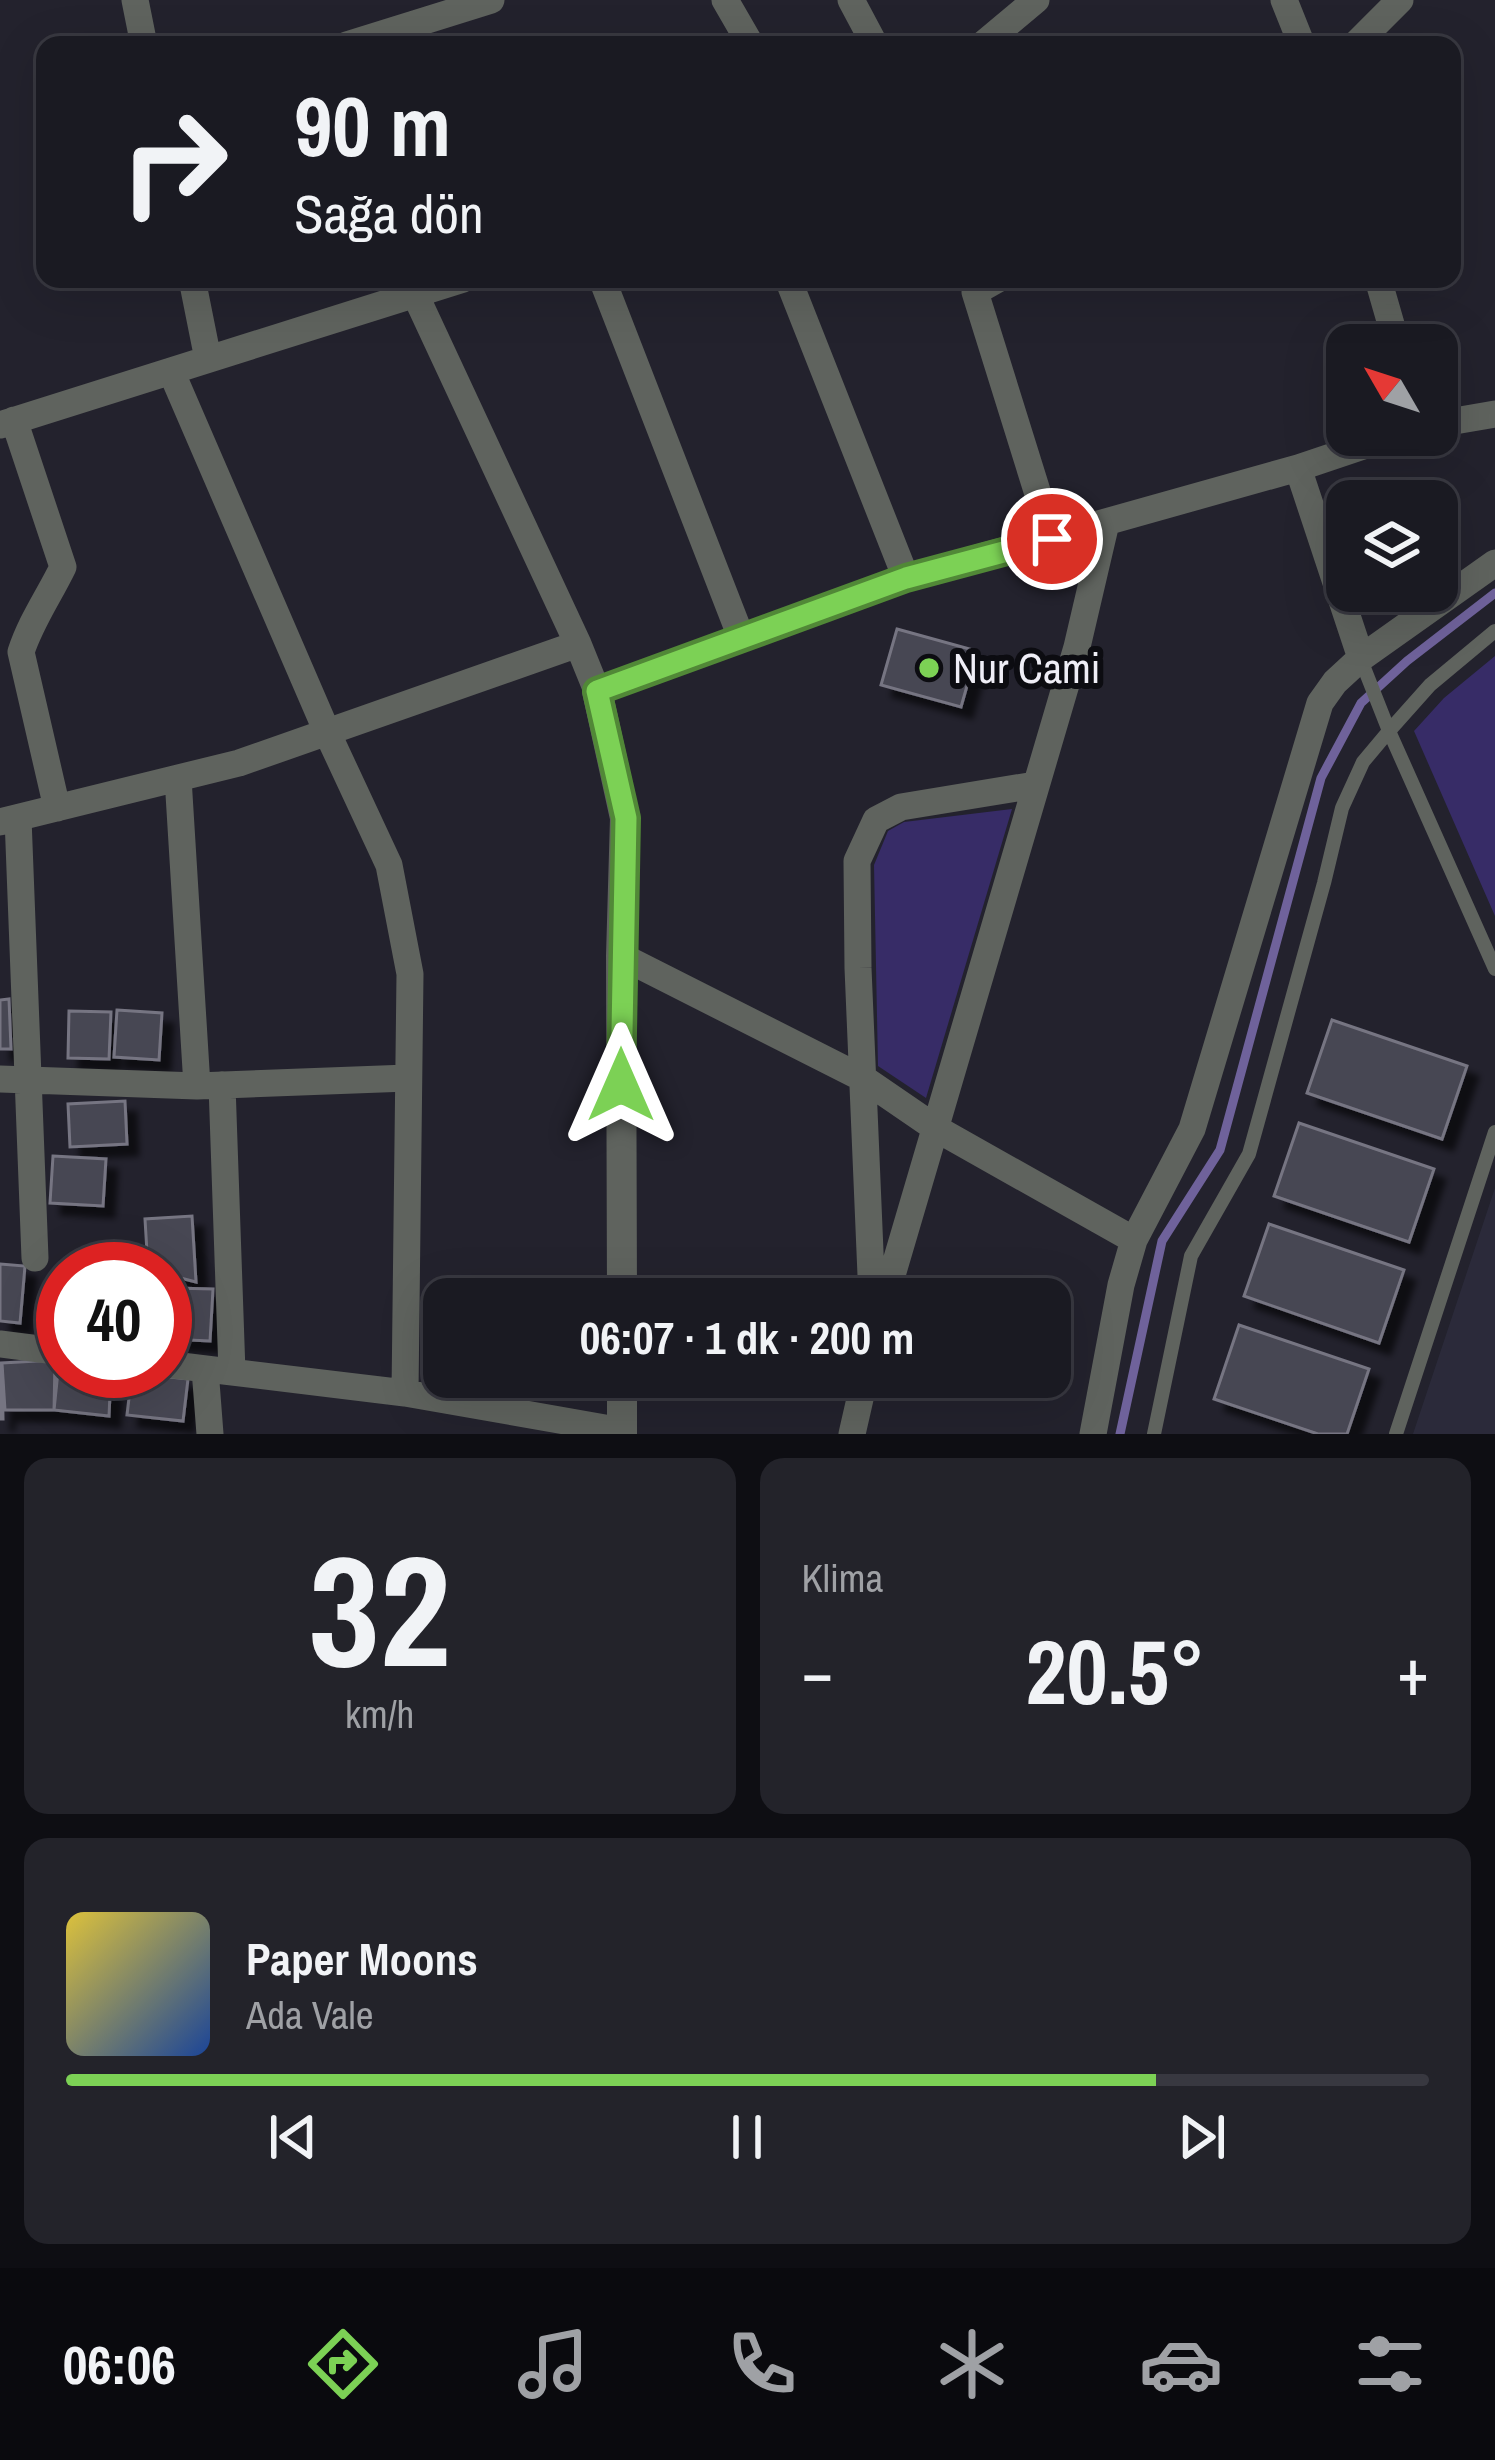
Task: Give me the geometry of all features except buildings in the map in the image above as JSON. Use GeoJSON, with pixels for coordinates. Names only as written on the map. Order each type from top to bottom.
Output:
{"type":"FeatureCollection","features":[{"type":"Feature","properties":{"kind":"street"},"geometry":{"type":"LineString","coordinates":[[135,0],[142,36]]}},
{"type":"Feature","properties":{"kind":"street"},"geometry":{"type":"LineString","coordinates":[[376,36],[491,0]]}},
{"type":"Feature","properties":{"kind":"street"},"geometry":{"type":"LineString","coordinates":[[725,0],[747,36]]}},
{"type":"Feature","properties":{"kind":"street"},"geometry":{"type":"LineString","coordinates":[[851,0],[870,36]]}},
{"type":"Feature","properties":{"kind":"street"},"geometry":{"type":"LineString","coordinates":[[993,36],[1036,0]]}},
{"type":"Feature","properties":{"kind":"street"},"geometry":{"type":"LineString","coordinates":[[1284,0],[1298,36]]}},
{"type":"Feature","properties":{"kind":"street"},"geometry":{"type":"LineString","coordinates":[[1364,36],[1400,0]]}},
{"type":"Feature","properties":{"kind":"street"},"geometry":{"type":"LineString","coordinates":[[194,288],[208,359]]}},
{"type":"Feature","properties":{"kind":"street"},"geometry":{"type":"LineString","coordinates":[[57,808],[21,652],[28,627],[63,567],[7,422],[208,359],[408,288]]}},
{"type":"Feature","properties":{"kind":"street"},"geometry":{"type":"LineString","coordinates":[[411,288],[578,644],[597,691],[626,818],[621,956],[622,1278]]}},
{"type":"Feature","properties":{"kind":"street"},"geometry":{"type":"LineString","coordinates":[[605,288],[741,637]]}},
{"type":"Feature","properties":{"kind":"street"},"geometry":{"type":"LineString","coordinates":[[792,288],[906,578]]}},
{"type":"Feature","properties":{"kind":"street"},"geometry":{"type":"LineString","coordinates":[[982,288],[975,292],[1052,539]]}},
{"type":"Feature","properties":{"kind":"street"},"geometry":{"type":"LineString","coordinates":[[1381,288],[1391,324]]}},
{"type":"Feature","properties":{"kind":"street"},"geometry":{"type":"LineString","coordinates":[[171,370],[389,865],[410,974],[405,1393]]}},
{"type":"Feature","properties":{"kind":"street"},"geometry":{"type":"LineString","coordinates":[[1458,420],[1495,413]]}},
{"type":"Feature","properties":{"kind":"street"},"geometry":{"type":"LineString","coordinates":[[597,691],[906,578],[1334,456]]}},
{"type":"Feature","properties":{"kind":"street"},"geometry":{"type":"LineString","coordinates":[[1298,468],[1365,668]]}},
{"type":"Feature","properties":{"kind":"street"},"geometry":{"type":"LineString","coordinates":[[891,1278],[1077,647],[1106,523]]}},
{"type":"Feature","properties":{"kind":"street"},"geometry":{"type":"LineString","coordinates":[[1093,1434],[1134,1240],[1192,1129],[1320,703],[1335,682],[1365,668],[1495,563]]}},
{"type":"Feature","properties":{"kind":"street"},"geometry":{"type":"LineString","coordinates":[[35,1258],[13,1080],[9,820],[239,764],[578,644]]}},
{"type":"Feature","properties":{"kind":"street"},"geometry":{"type":"LineString","coordinates":[[178,778],[210,1085],[219,1371],[210,1434]]}},
{"type":"Feature","properties":{"kind":"street"},"geometry":{"type":"LineString","coordinates":[[871,1278],[856,861],[876,820],[901,806],[1035,785]]}},
{"type":"Feature","properties":{"kind":"street"},"geometry":{"type":"LineString","coordinates":[[621,956],[864,1078],[937,1129],[1134,1240]]}},
{"type":"Feature","properties":{"kind":"street"},"geometry":{"type":"LineString","coordinates":[[13,1080],[210,1085],[408,1078]]}},
{"type":"Feature","properties":{"kind":"street"},"geometry":{"type":"LineString","coordinates":[[0,1344],[36,1349]]}},
{"type":"Feature","properties":{"kind":"street"},"geometry":{"type":"LineString","coordinates":[[192,1368],[405,1393],[622,1432],[622,1398]]}},
{"type":"Feature","properties":{"kind":"street"},"geometry":{"type":"LineString","coordinates":[[852,1434],[860,1398]]}},
{"type":"Feature","properties":{"kind":"lane"},"geometry":{"type":"LineString","coordinates":[[1154,1434],[1191,1256],[1249,1154],[1342,808],[1364,762],[1389,731],[1430,685],[1495,631]]}},
{"type":"Feature","properties":{"kind":"lane"},"geometry":{"type":"LineString","coordinates":[[1365,668],[1495,969]]}},
{"type":"Feature","properties":{"kind":"lane"},"geometry":{"type":"LineString","coordinates":[[1396,1434],[1495,1132]]}},
{"type":"Feature","properties":{"kind":"shaded area"},"geometry":{"type":"Polygon","coordinates":[[[1495,656],[1495,916],[1414,731],[1444,698],[1495,656]]]}},
{"type":"Feature","properties":{"kind":"shaded area"},"geometry":{"type":"Polygon","coordinates":[[[1012,809],[926,1098],[878,1066],[874,865],[888,831],[904,822],[1012,809]]]}},
{"type":"Feature","properties":{"kind":"shaded area"},"geometry":{"type":"Polygon","coordinates":[[[1495,1188],[1495,1434],[1413,1434],[1495,1188]]]}},
{"type":"Feature","properties":{"kind":"waterway"},"geometry":{"type":"LineString","coordinates":[[1120,1434],[1162,1241],[1220,1150],[1321,778],[1361,703],[1495,593]]}},
{"type":"Feature","properties":{"kind":"place","name":"Nur Cami"},"geometry":{"type":"Point","coordinates":[929,668]}},
{"type":"Feature","properties":{"kind":"route"},"geometry":{"type":"LineString","coordinates":[[621,1085],[626,818],[597,691],[906,578],[1052,539]]}}]}
